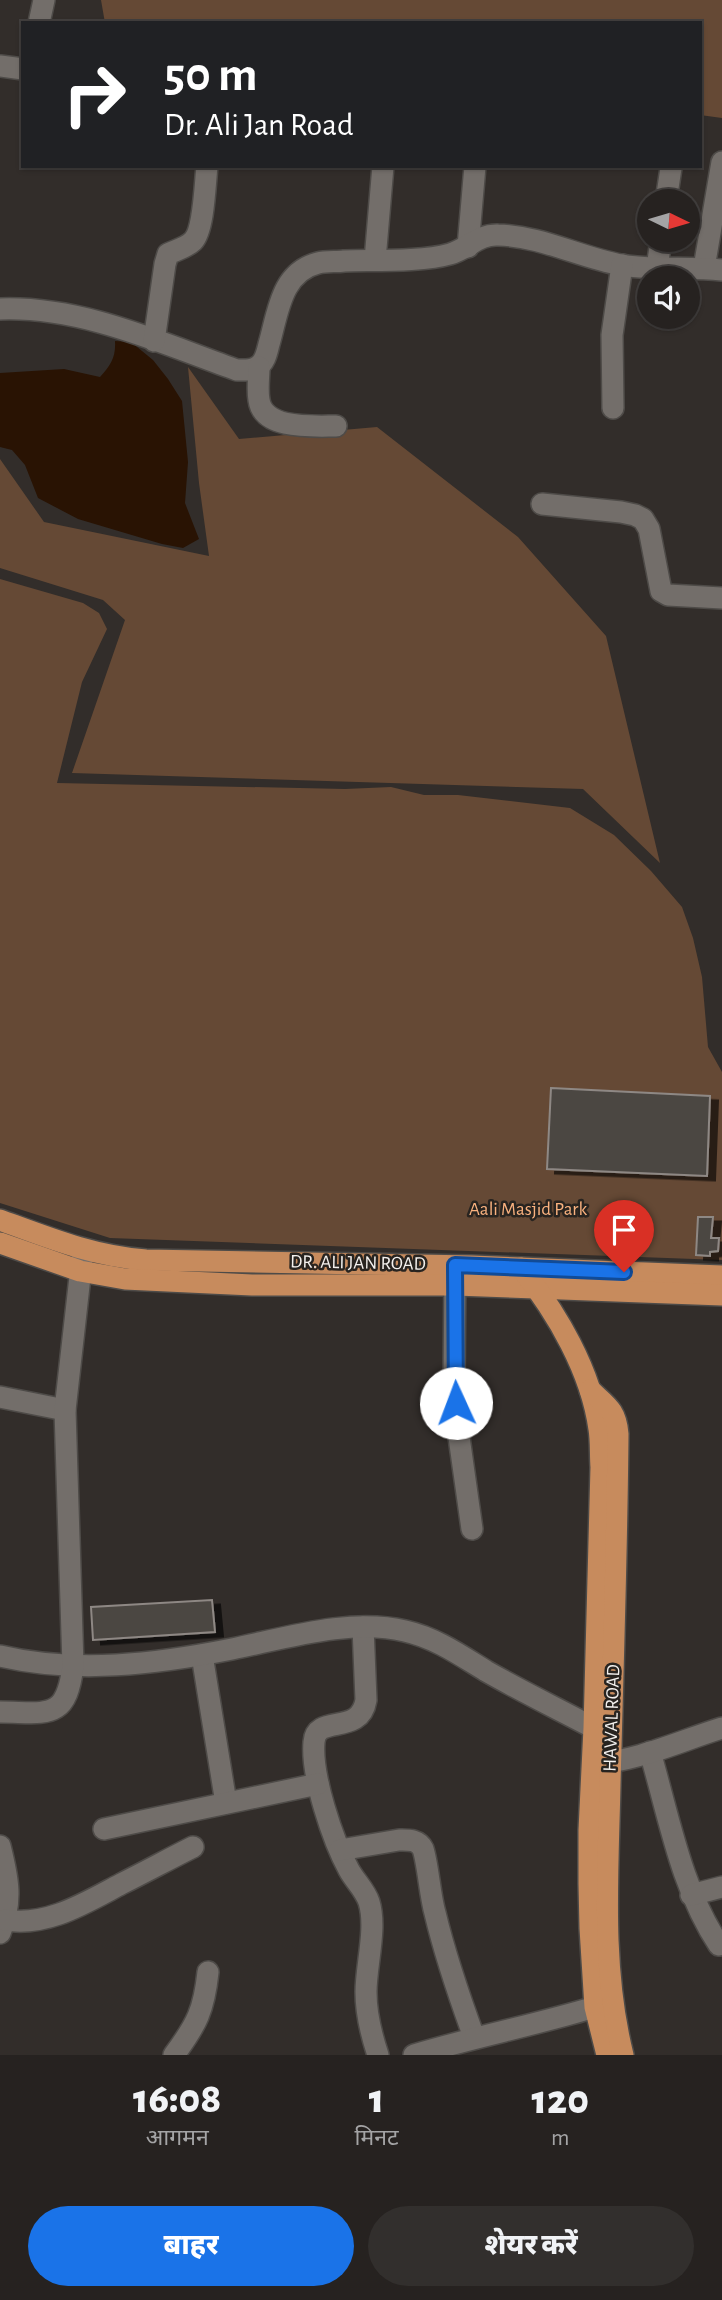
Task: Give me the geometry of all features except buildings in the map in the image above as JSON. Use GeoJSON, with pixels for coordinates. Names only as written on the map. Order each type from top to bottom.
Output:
{"type":"FeatureCollection","features":[{"type":"Feature","properties":{"kind":"main road","name":"DR. ALI JAN ROAD"},"geometry":{"type":"LineString","coordinates":[[0,1220],[125,1279],[204,1283],[456,1275],[521,1268],[675,1284],[722,1296]]}},
{"type":"Feature","properties":{"kind":"main road","name":"DR. ALI JAN ROAD"},"geometry":{"type":"LineString","coordinates":[[0,1243],[82,1261]]}},
{"type":"Feature","properties":{"kind":"main road","name":"HAWAL ROAD"},"geometry":{"type":"LineString","coordinates":[[521,1268],[537,1288],[563,1332],[590,1390],[600,1431],[594,1728],[601,1763],[609,1980],[623,2055]]}},
{"type":"Feature","properties":{"kind":"main road","name":"DR. ALI JAN ROAD"},"geometry":{"type":"LineString","coordinates":[[456,1275],[537,1288],[675,1284],[722,1276]]}},
{"type":"Feature","properties":{"kind":"main road","name":"HAWAL ROAD"},"geometry":{"type":"LineString","coordinates":[[590,1390],[612,1410],[617,1419],[618,1434],[590,1928],[595,2007],[607,2055]]}},
{"type":"Feature","properties":{"kind":"street"},"geometry":{"type":"LineString","coordinates":[[39,21],[44,0]]}},
{"type":"Feature","properties":{"kind":"street"},"geometry":{"type":"LineString","coordinates":[[0,66],[21,69]]}},
{"type":"Feature","properties":{"kind":"street"},"geometry":{"type":"LineString","coordinates":[[713,269],[722,162]]}},
{"type":"Feature","properties":{"kind":"street"},"geometry":{"type":"LineString","coordinates":[[154,341],[168,254],[187,246],[195,239],[200,228],[207,168]]}},
{"type":"Feature","properties":{"kind":"street"},"geometry":{"type":"LineString","coordinates":[[375,260],[383,168]]}},
{"type":"Feature","properties":{"kind":"street"},"geometry":{"type":"LineString","coordinates":[[468,247],[475,168]]}},
{"type":"Feature","properties":{"kind":"street"},"geometry":{"type":"LineString","coordinates":[[668,189],[671,169]]}},
{"type":"Feature","properties":{"kind":"street"},"geometry":{"type":"LineString","coordinates":[[336,426],[284,423],[270,417],[261,409],[258,399],[259,367],[266,356],[285,288],[299,270],[318,262],[440,256],[468,247],[478,237],[494,234],[517,236],[622,265],[637,266]]}},
{"type":"Feature","properties":{"kind":"street"},"geometry":{"type":"LineString","coordinates":[[613,408],[612,335],[622,265]]}},
{"type":"Feature","properties":{"kind":"street"},"geometry":{"type":"LineString","coordinates":[[0,309],[60,313],[115,327],[237,370],[259,367]]}},
{"type":"Feature","properties":{"kind":"street"},"geometry":{"type":"LineString","coordinates":[[542,504],[621,512],[643,519],[649,529],[661,591],[668,595],[722,598]]}},
{"type":"Feature","properties":{"kind":"street"},"geometry":{"type":"LineString","coordinates":[[0,1712],[43,1712],[56,1708],[66,1699],[73,1666],[65,1410],[82,1261]]}},
{"type":"Feature","properties":{"kind":"street"},"geometry":{"type":"LineString","coordinates":[[456,1275],[454,1383],[472,1529]]}},
{"type":"Feature","properties":{"kind":"street"},"geometry":{"type":"LineString","coordinates":[[0,1397],[65,1410]]}},
{"type":"Feature","properties":{"kind":"street"},"geometry":{"type":"LineString","coordinates":[[363,1628],[366,1700],[364,1712],[357,1718],[322,1728],[315,1734],[314,1744],[318,1784],[340,1850],[369,1901],[372,1918],[366,1991],[367,2013],[378,2055]]}},
{"type":"Feature","properties":{"kind":"street"},"geometry":{"type":"LineString","coordinates":[[0,1656],[28,1663],[73,1666],[167,1660],[327,1630],[363,1628],[404,1631],[441,1643],[487,1672],[594,1728]]}},
{"type":"Feature","properties":{"kind":"street"},"geometry":{"type":"LineString","coordinates":[[202,1655],[226,1803]]}},
{"type":"Feature","properties":{"kind":"street"},"geometry":{"type":"LineString","coordinates":[[601,1763],[650,1752],[722,1728]]}},
{"type":"Feature","properties":{"kind":"street"},"geometry":{"type":"LineString","coordinates":[[650,1752],[691,1895],[719,1945]]}},
{"type":"Feature","properties":{"kind":"street"},"geometry":{"type":"LineString","coordinates":[[104,1829],[318,1784]]}},
{"type":"Feature","properties":{"kind":"street"},"geometry":{"type":"LineString","coordinates":[[340,1850],[399,1840],[418,1843],[423,1850],[430,1894],[444,1950],[474,2037]]}},
{"type":"Feature","properties":{"kind":"street"},"geometry":{"type":"LineString","coordinates":[[0,1846],[9,1882],[3,1927],[45,1919],[76,1908],[192,1847]]}},
{"type":"Feature","properties":{"kind":"street"},"geometry":{"type":"LineString","coordinates":[[691,1895],[722,1887]]}},
{"type":"Feature","properties":{"kind":"street"},"geometry":{"type":"LineString","coordinates":[[174,2055],[199,2019],[208,1972]]}},
{"type":"Feature","properties":{"kind":"street"},"geometry":{"type":"LineString","coordinates":[[414,2055],[595,2007]]}},
{"type":"Feature","properties":{"kind":"green space"},"geometry":{"type":"Polygon","coordinates":[[[101,0],[722,0],[722,118],[702,115],[702,21],[105,21],[101,0]]]}},
{"type":"Feature","properties":{"kind":"green space"},"geometry":{"type":"Polygon","coordinates":[[[188,367],[239,439],[377,427],[518,537],[606,636],[660,863],[583,789],[72,773],[125,620],[103,600],[0,568],[0,459],[44,522],[209,556],[188,367]]]}},
{"type":"Feature","properties":{"kind":"green space","name":"Aali Masjid Park"},"geometry":{"type":"Polygon","coordinates":[[[0,579],[83,603],[99,613],[107,629],[82,682],[57,783],[345,789],[391,787],[424,795],[458,795],[570,808],[614,835],[651,871],[682,907],[702,977],[708,1047],[722,1072],[722,1260],[110,1238],[0,1203],[0,579]],[[551,1089],[547,1168],[706,1176],[710,1096],[551,1089]],[[698,1217],[696,1255],[709,1256],[710,1252],[718,1251],[711,1238],[713,1218],[698,1217]]]}},
{"type":"Feature","properties":{"kind":"shaded area"},"geometry":{"type":"Polygon","coordinates":[[[115,341],[131,342],[153,360],[182,401],[188,462],[185,503],[199,539],[183,548],[78,519],[38,498],[25,465],[12,450],[0,447],[0,373],[64,369],[100,377],[112,361],[115,341]]]}},
{"type":"Feature","properties":{"kind":"route"},"geometry":{"type":"LineString","coordinates":[[456,1403],[455,1265],[624,1272]]}}]}
